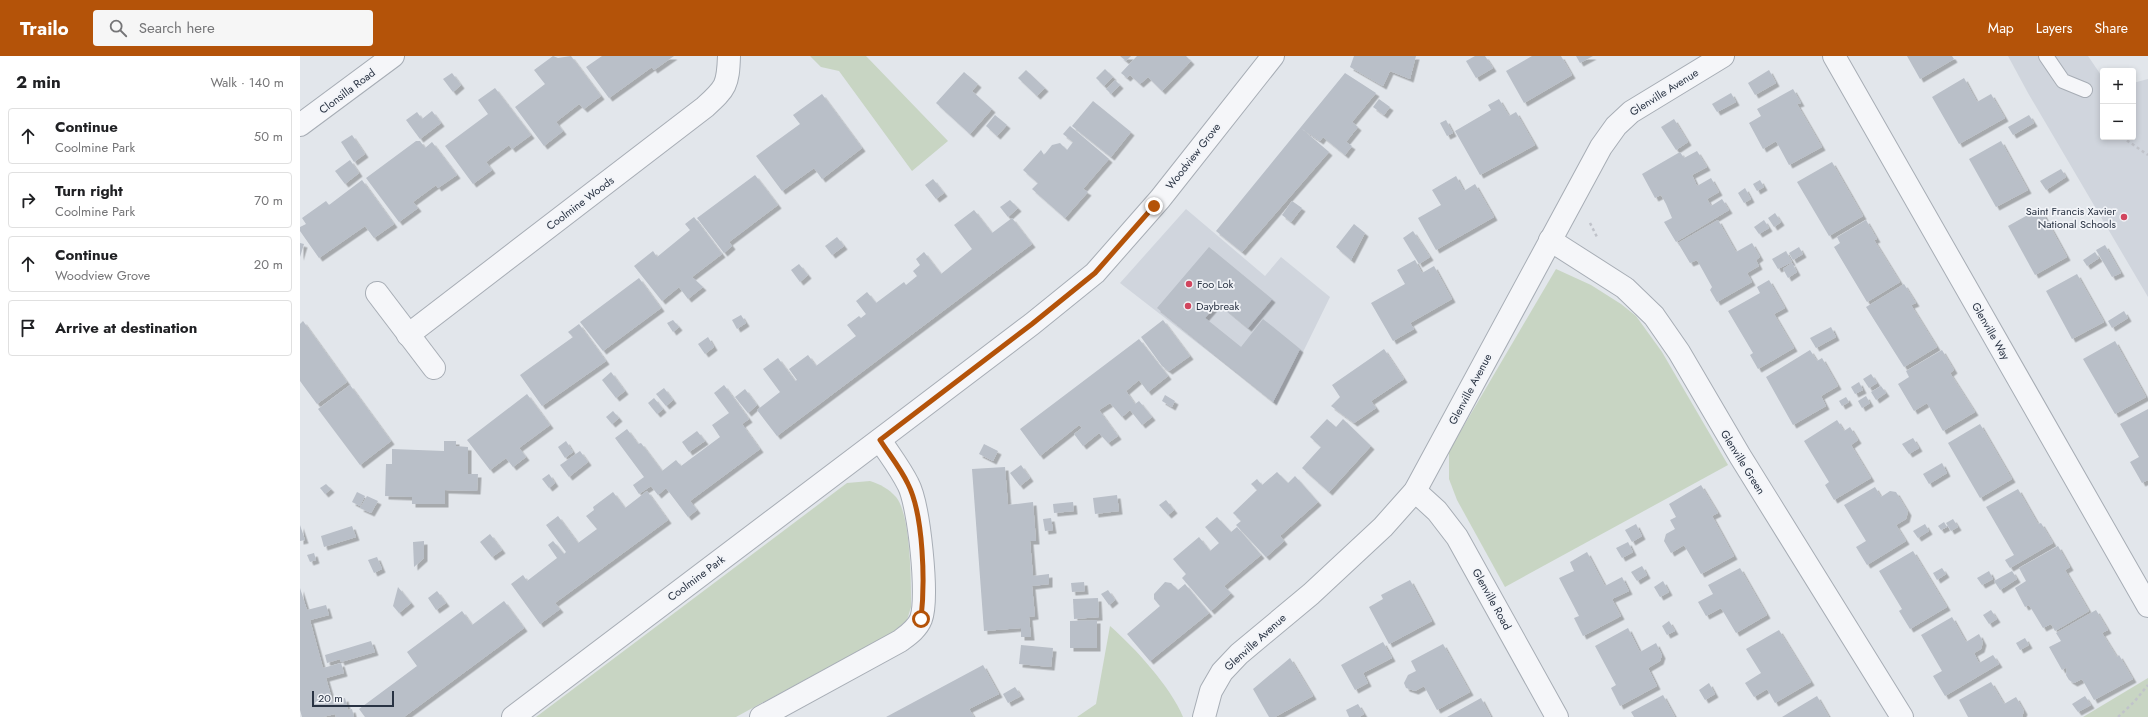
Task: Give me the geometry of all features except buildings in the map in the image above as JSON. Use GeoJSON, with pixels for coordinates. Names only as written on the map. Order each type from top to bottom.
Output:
{"type":"FeatureCollection","features":[{"type":"Feature","properties":{"kind":"street","name":"Clonsilla Road"},"geometry":{"type":"LineString","coordinates":[[300,125],[393,56]]}},
{"type":"Feature","properties":{"kind":"street","name":"Coolmine Woods"},"geometry":{"type":"LineString","coordinates":[[408,335],[705,107],[724,89],[728,74],[729,56]]}},
{"type":"Feature","properties":{"kind":"street","name":"Woodview Grove"},"geometry":{"type":"LineString","coordinates":[[1095,273],[1160,199],[1273,56]]}},
{"type":"Feature","properties":{"kind":"street","name":"Glenville Avenue"},"geometry":{"type":"LineString","coordinates":[[1204,717],[1211,690],[1222,672],[1239,654],[1311,594],[1383,526],[1415,491],[1601,147],[1616,126],[1631,112],[1653,96],[1723,56]]}},
{"type":"Feature","properties":{"kind":"street","name":"Glenville Way"},"geometry":{"type":"LineString","coordinates":[[1834,56],[2148,606]]}},
{"type":"Feature","properties":{"kind":"street","name":"Glenville Green"},"geometry":{"type":"LineString","coordinates":[[1550,240],[1625,288],[1654,316],[1678,352],[1740,456],[1902,717]]}},
{"type":"Feature","properties":{"kind":"street","name":"Coolmine Park"},"geometry":{"type":"LineString","coordinates":[[513,717],[880,440],[1032,324],[1095,273]]}},
{"type":"Feature","properties":{"kind":"street"},"geometry":{"type":"LineString","coordinates":[[377,294],[434,368]]}},
{"type":"Feature","properties":{"kind":"street"},"geometry":{"type":"LineString","coordinates":[[761,717],[900,640],[913,631],[921,619],[923,601],[922,570],[919,526],[915,502],[908,484],[880,440]]}},
{"type":"Feature","properties":{"kind":"street","name":"Glenville Road"},"geometry":{"type":"LineString","coordinates":[[1415,491],[1437,510],[1457,537],[1557,717]]}},
{"type":"Feature","properties":{"kind":"lane"},"geometry":{"type":"LineString","coordinates":[[2046,56],[2063,81],[2085,90]]}},
{"type":"Feature","properties":{"kind":"path"},"geometry":{"type":"LineString","coordinates":[[2126,140],[2148,156]]}},
{"type":"Feature","properties":{"kind":"path"},"geometry":{"type":"LineString","coordinates":[[2118,717],[2134,702],[2148,685]]}},
{"type":"Feature","properties":{"kind":"shaded area","name":"Saint Francis Xavier National Schools"},"geometry":{"type":"Polygon","coordinates":[[[2008,56],[2088,56],[2100,74],[2100,140],[2136,140],[2136,82],[2148,79],[2148,297],[2028,93],[2008,56]]]}},
{"type":"Feature","properties":{"kind":"shaded area"},"geometry":{"type":"Polygon","coordinates":[[[1186,209],[1265,276],[1281,257],[1330,297],[1277,405],[1120,283],[1186,209]]]}},
{"type":"Feature","properties":{"kind":"green space"},"geometry":{"type":"Polygon","coordinates":[[[810,56],[866,56],[948,141],[912,171],[839,71],[821,67],[810,56]]]}},
{"type":"Feature","properties":{"kind":"green space"},"geometry":{"type":"Polygon","coordinates":[[[1556,269],[1591,285],[1621,304],[1636,316],[1662,352],[1728,465],[1505,587],[1457,500],[1449,479],[1449,451],[1556,269]]]}},
{"type":"Feature","properties":{"kind":"green space"},"geometry":{"type":"Polygon","coordinates":[[[870,481],[884,487],[896,497],[905,518],[909,550],[911,607],[907,620],[893,632],[736,717],[536,717],[847,483],[870,481]]]}},
{"type":"Feature","properties":{"kind":"green space"},"geometry":{"type":"Polygon","coordinates":[[[1110,626],[1141,656],[1161,680],[1183,717],[1077,717],[1096,704],[1110,626]]]}},
{"type":"Feature","properties":{"kind":"green space"},"geometry":{"type":"Polygon","coordinates":[[[2148,678],[2148,717],[2083,717],[2148,678]]]}},
{"type":"Feature","properties":{"kind":"place","name":"Saint Francis Xavier National Schools"},"geometry":{"type":"Point","coordinates":[2124,217]}},
{"type":"Feature","properties":{"kind":"place","name":"Foo Lok"},"geometry":{"type":"Point","coordinates":[1189,284]}},
{"type":"Feature","properties":{"kind":"place","name":"Daybreak"},"geometry":{"type":"Point","coordinates":[1188,306]}},
{"type":"Feature","properties":{"kind":"route"},"geometry":{"type":"LineString","coordinates":[[921,619],[923,601],[922,570],[919,526],[915,502],[908,484],[880,440],[1032,324],[1095,273],[1154,206]]}}]}
